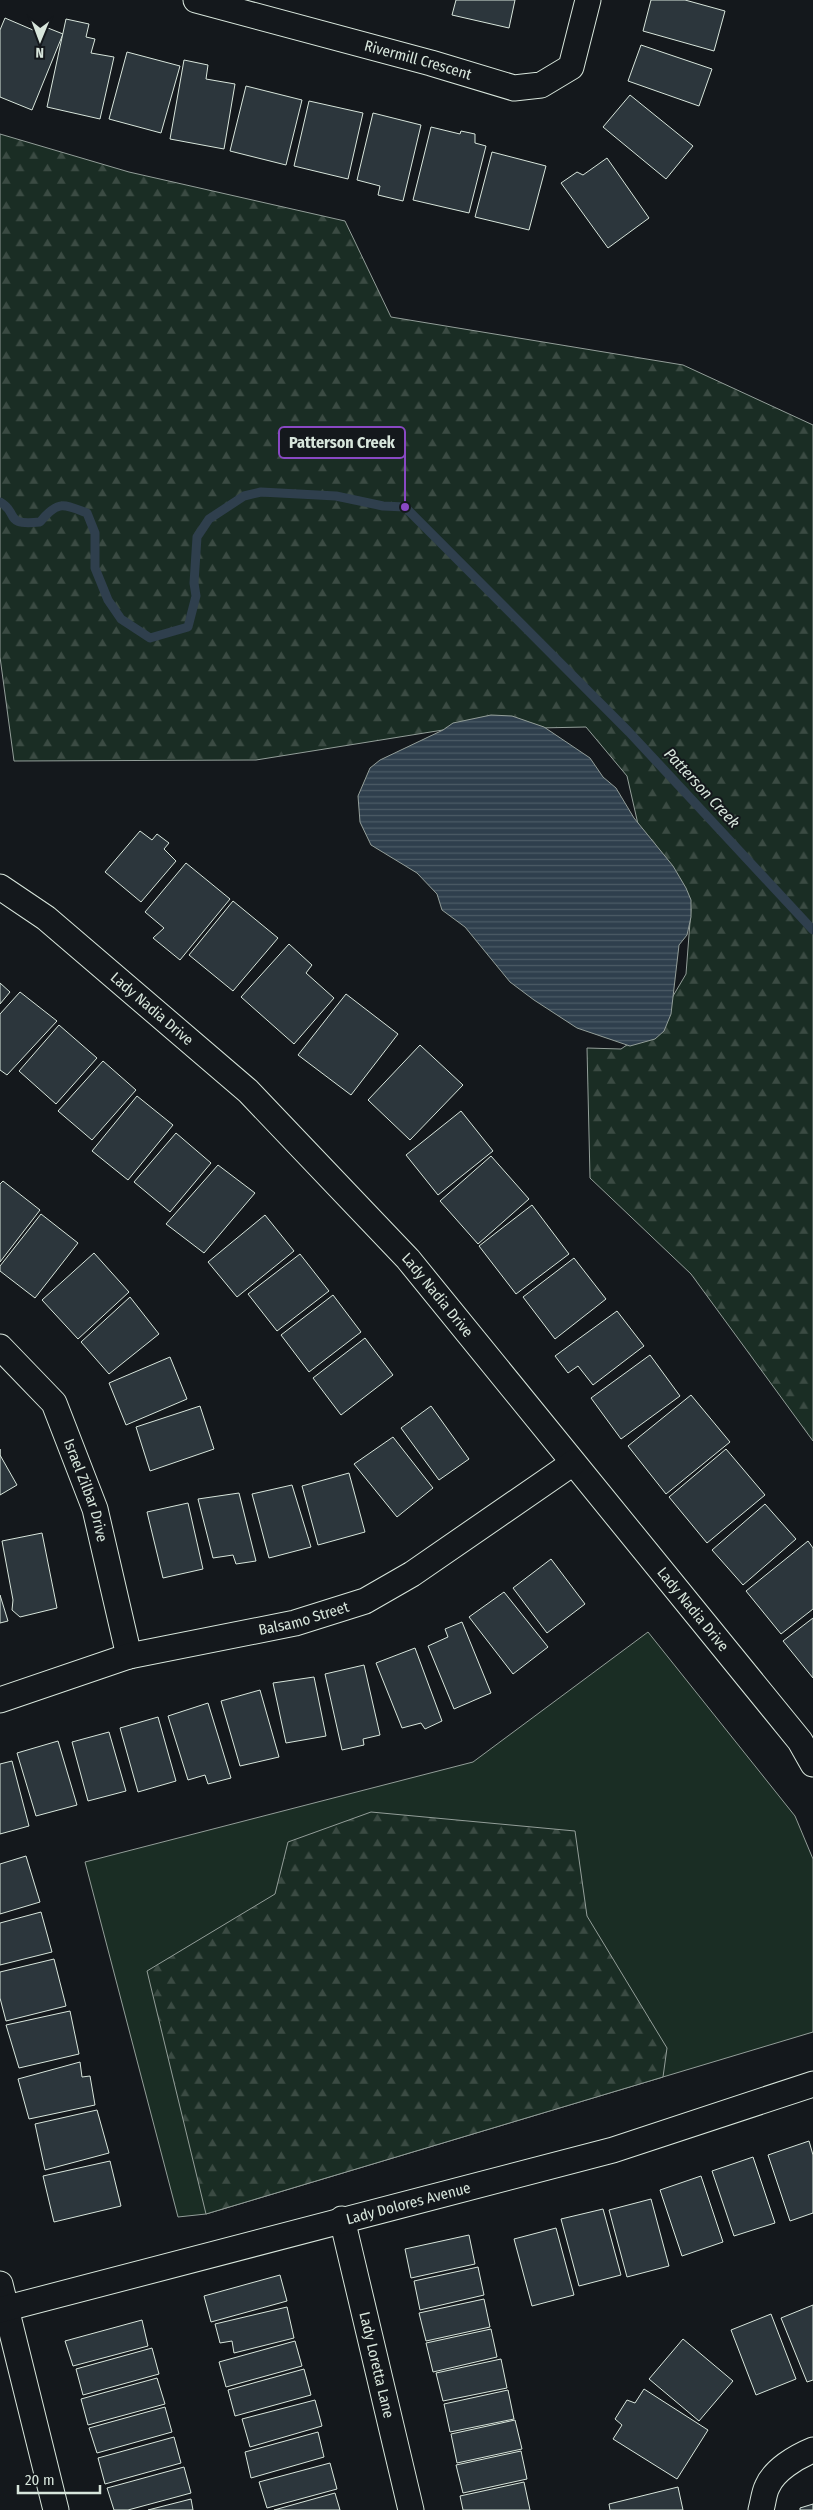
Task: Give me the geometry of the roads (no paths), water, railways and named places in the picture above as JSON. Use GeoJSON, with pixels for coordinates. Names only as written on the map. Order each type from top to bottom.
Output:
{"type":"FeatureCollection","features":[{"type":"Feature","properties":{"kind":"street","name":"Rivermill Crescent"},"geometry":{"type":"LineString","coordinates":[[196,0],[229,5],[514,88],[541,85],[571,67],[588,0]]}},
{"type":"Feature","properties":{"kind":"street","name":"Lady Nadia Drive"},"geometry":{"type":"LineString","coordinates":[[0,887],[46,918],[248,1091],[408,1259],[800,1741],[813,1764]]}},
{"type":"Feature","properties":{"kind":"street","name":"Israel Zilbar Drive"},"geometry":{"type":"LineString","coordinates":[[0,1347],[54,1403],[96,1509],[129,1656]]}},
{"type":"Feature","properties":{"kind":"street","name":"Balsamo Street"},"geometry":{"type":"LineString","coordinates":[[0,1700],[129,1656],[295,1623],[365,1601],[412,1574],[573,1463]]}},
{"type":"Feature","properties":{"kind":"street","name":"Lady Dolores Avenue"},"geometry":{"type":"LineString","coordinates":[[3,2309],[342,2219],[614,2150],[813,2084]]}},
{"type":"Feature","properties":{"kind":"street","name":"Lady Loretta Lane"},"geometry":{"type":"LineString","coordinates":[[342,2219],[411,2510]]}},
{"type":"Feature","properties":{"kind":"street"},"geometry":{"type":"LineString","coordinates":[[0,2284],[3,2309],[56,2510]]}},
{"type":"Feature","properties":{"kind":"street"},"geometry":{"type":"LineString","coordinates":[[762,2510],[767,2486],[777,2473],[800,2455],[813,2450]]}},
{"type":"Feature","properties":{"kind":"water"},"geometry":{"type":"Polygon","coordinates":[[[491,715],[512,716],[544,727],[590,758],[603,777],[616,788],[634,818],[673,866],[686,888],[691,900],[691,917],[687,935],[679,945],[671,1014],[664,1031],[655,1039],[630,1046],[577,1028],[534,1000],[510,982],[465,927],[442,910],[437,894],[417,873],[371,845],[360,822],[358,796],[370,768],[380,760],[443,730],[453,723],[491,715]]]}},
{"type":"Feature","properties":{"kind":"waterway","name":"Patterson Creek"},"geometry":{"type":"LineString","coordinates":[[0,502],[6,506],[13,518],[28,523],[40,522],[52,510],[61,506],[87,513],[95,533],[95,568],[108,600],[121,619],[150,638],[188,627],[196,596],[194,583],[197,537],[209,519],[244,496],[261,492],[336,496],[383,506],[405,507],[629,732],[813,930]]}},
{"type":"Feature","properties":{"kind":"place","name":"Patterson Creek"},"geometry":{"type":"Point","coordinates":[405,507]}}]}
